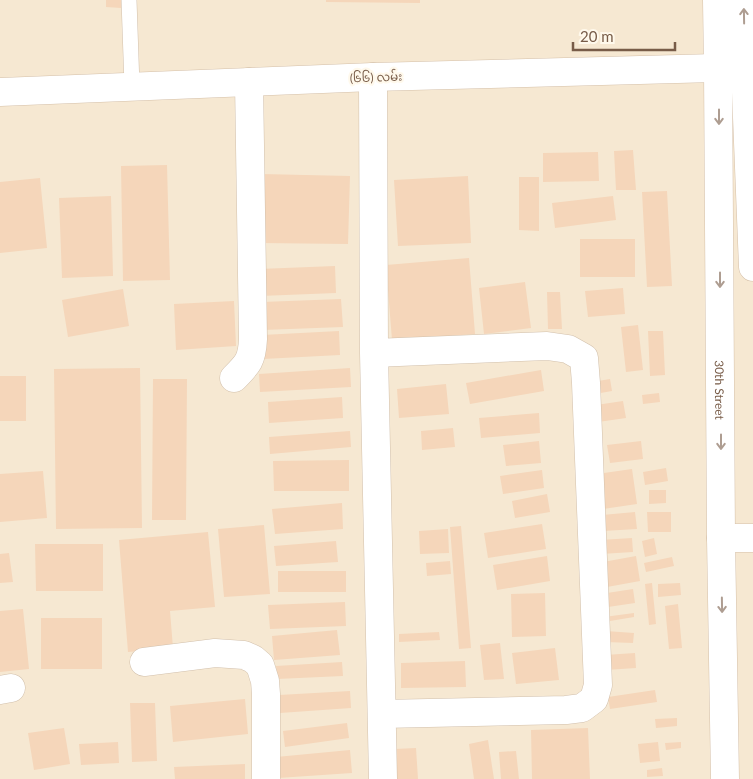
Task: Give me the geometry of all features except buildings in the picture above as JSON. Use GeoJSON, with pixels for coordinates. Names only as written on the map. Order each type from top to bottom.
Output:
{"type":"FeatureCollection","features":[{"type":"Feature","properties":{"kind":"street","name":"30th Street"},"geometry":{"type":"LineString","coordinates":[[717,0],[721,538],[725,779]]}},
{"type":"Feature","properties":{"kind":"street"},"geometry":{"type":"LineString","coordinates":[[743,0],[749,67],[753,267]]}},
{"type":"Feature","properties":{"kind":"street","name":"(၆၆) လမ်း"},"geometry":{"type":"LineString","coordinates":[[0,92],[373,77],[749,67]]}},
{"type":"Feature","properties":{"kind":"street"},"geometry":{"type":"LineString","coordinates":[[373,77],[374,353],[383,779]]}},
{"type":"Feature","properties":{"kind":"street"},"geometry":{"type":"LineString","coordinates":[[234,378],[247,365],[252,353],[254,339],[249,82]]}},
{"type":"Feature","properties":{"kind":"street"},"geometry":{"type":"LineString","coordinates":[[374,353],[547,346],[568,349],[584,358],[598,685],[594,699],[582,708],[566,710],[382,714]]}},
{"type":"Feature","properties":{"kind":"street"},"geometry":{"type":"LineString","coordinates":[[721,538],[753,538]]}},
{"type":"Feature","properties":{"kind":"street"},"geometry":{"type":"LineString","coordinates":[[144,662],[215,654],[244,655],[260,665],[265,681],[266,694],[266,779]]}},
{"type":"Feature","properties":{"kind":"lane"},"geometry":{"type":"LineString","coordinates":[[129,0],[132,86]]}},
{"type":"Feature","properties":{"kind":"shaded area"},"geometry":{"type":"Polygon","coordinates":[[[0,0],[746,0],[753,64],[753,779],[0,779],[0,0]]]}}]}
